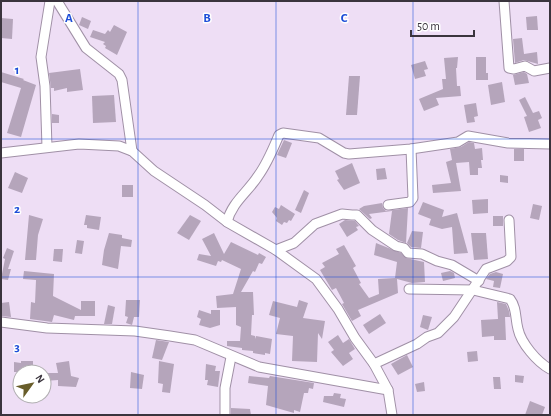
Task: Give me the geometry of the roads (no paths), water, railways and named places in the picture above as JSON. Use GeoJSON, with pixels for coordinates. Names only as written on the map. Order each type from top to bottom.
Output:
{"type":"FeatureCollection","features":[{"type":"Feature","properties":{"kind":"street"},"geometry":{"type":"LineString","coordinates":[[47,147],[45,86],[40,57],[50,1]]}},
{"type":"Feature","properties":{"kind":"street"},"geometry":{"type":"LineString","coordinates":[[57,1],[86,48],[119,74],[122,80],[132,151]]}},
{"type":"Feature","properties":{"kind":"street"},"geometry":{"type":"LineString","coordinates":[[504,1],[509,68],[514,70],[525,66],[534,71],[550,68]]}},
{"type":"Feature","properties":{"kind":"street"},"geometry":{"type":"LineString","coordinates":[[227,222],[235,203],[258,177],[279,135],[283,133],[319,138],[344,153],[349,154],[411,149],[458,142],[468,136],[508,143],[550,144]]}},
{"type":"Feature","properties":{"kind":"street"},"geometry":{"type":"LineString","coordinates":[[1,153],[79,144],[119,146],[132,151],[154,171],[205,205],[227,222],[276,250],[316,279],[374,364],[388,390],[392,415]]}},
{"type":"Feature","properties":{"kind":"street"},"geometry":{"type":"LineString","coordinates":[[388,205],[410,202],[413,198],[411,149]]}},
{"type":"Feature","properties":{"kind":"street"},"geometry":{"type":"LineString","coordinates":[[276,250],[294,243],[315,224],[342,214],[352,214],[356,215],[372,230],[396,246],[404,248],[408,253],[422,254],[437,261],[452,265],[479,281]]}},
{"type":"Feature","properties":{"kind":"street"},"geometry":{"type":"LineString","coordinates":[[374,364],[417,344],[426,337],[438,333],[454,317],[486,269],[507,261],[511,257],[510,220]]}},
{"type":"Feature","properties":{"kind":"street"},"geometry":{"type":"LineString","coordinates":[[409,289],[473,290],[510,299],[515,305],[518,328],[522,341],[545,366],[550,369]]}},
{"type":"Feature","properties":{"kind":"street"},"geometry":{"type":"LineString","coordinates":[[1,322],[47,328],[135,331],[195,340],[218,349],[231,357],[259,367],[388,390]]}},
{"type":"Feature","properties":{"kind":"street"},"geometry":{"type":"LineString","coordinates":[[225,415],[225,388],[231,357]]}}]}
